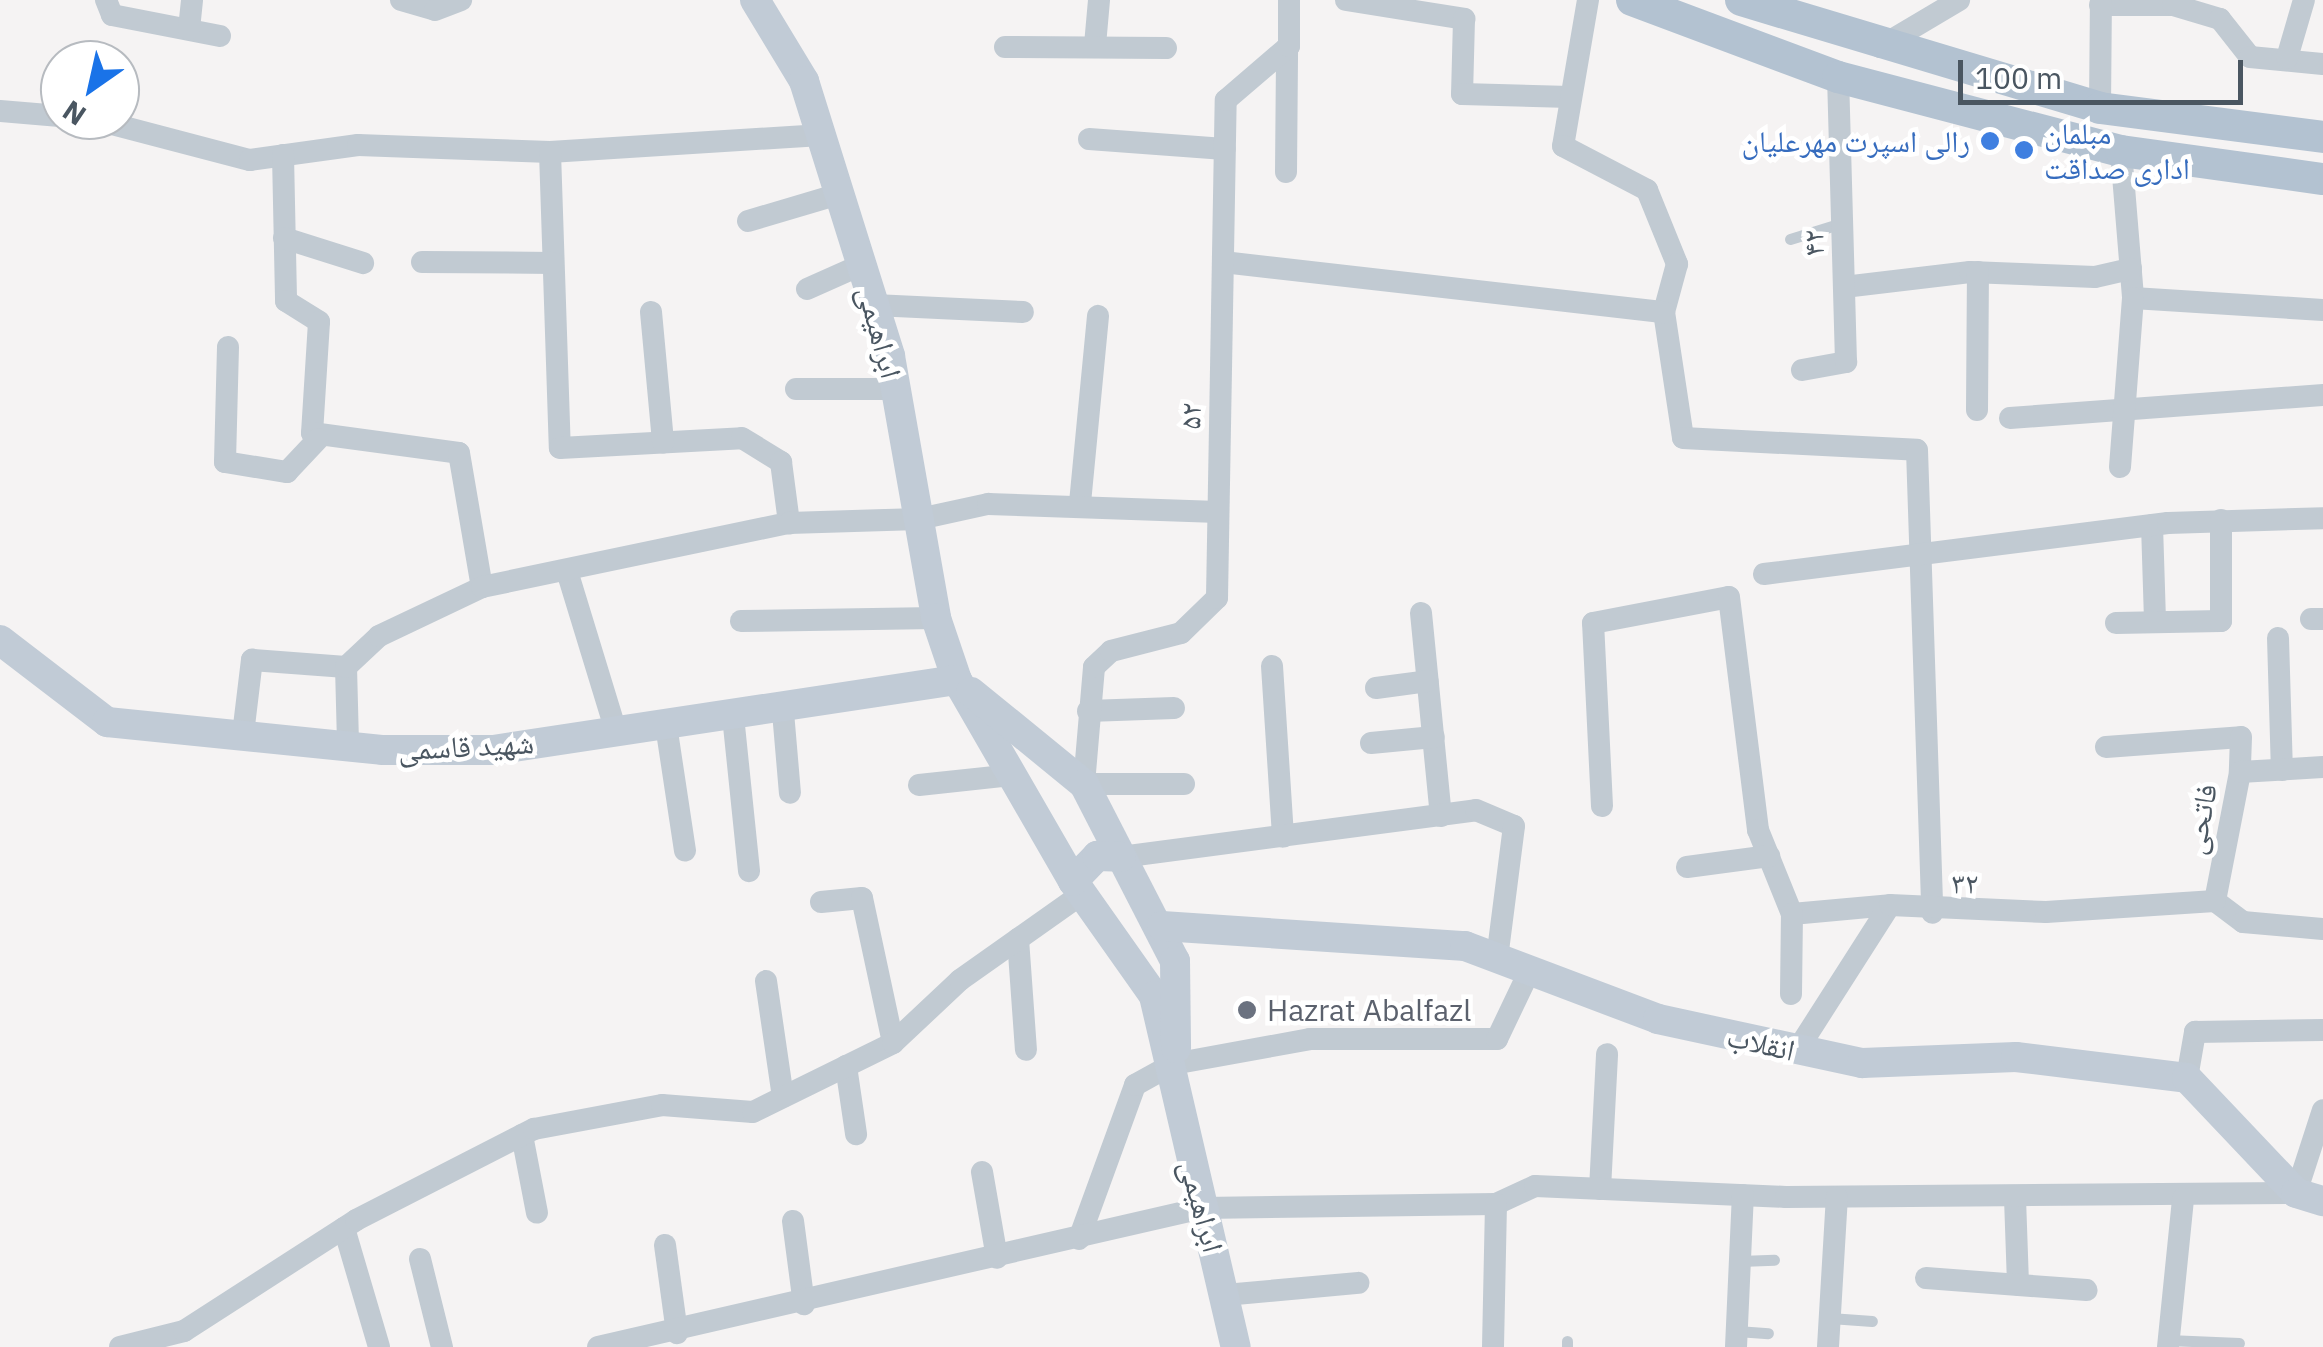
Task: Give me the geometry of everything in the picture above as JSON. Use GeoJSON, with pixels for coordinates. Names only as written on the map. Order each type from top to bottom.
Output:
{"type":"FeatureCollection","features":[{"type":"Feature","properties":{"kind":"main road"},"geometry":{"type":"LineString","coordinates":[[1632,0],[1838,77],[2121,151],[2323,180]]}},
{"type":"Feature","properties":{"kind":"main road"},"geometry":{"type":"LineString","coordinates":[[1741,0],[1781,5],[1880,47],[2100,108],[2323,137]]}},
{"type":"Feature","properties":{"kind":"street"},"geometry":{"type":"LineString","coordinates":[[106,0],[112,15],[220,36]]}},
{"type":"Feature","properties":{"kind":"street"},"geometry":{"type":"LineString","coordinates":[[189,30],[192,0]]}},
{"type":"Feature","properties":{"kind":"street"},"geometry":{"type":"LineString","coordinates":[[401,0],[435,10],[461,0]]}},
{"type":"Feature","properties":{"kind":"street"},"geometry":{"type":"LineString","coordinates":[[1095,45],[1098,0]]}},
{"type":"Feature","properties":{"kind":"street"},"geometry":{"type":"LineString","coordinates":[[1286,172],[1289,0]]}},
{"type":"Feature","properties":{"kind":"street"},"geometry":{"type":"LineString","coordinates":[[1346,0],[1464,19],[1462,94],[1570,97]]}},
{"type":"Feature","properties":{"kind":"street"},"geometry":{"type":"LineString","coordinates":[[1588,0],[1563,146],[1647,190],[1677,264],[1664,312],[1683,438],[1917,450],[1932,913]]}},
{"type":"Feature","properties":{"kind":"street"},"geometry":{"type":"LineString","coordinates":[[1880,47],[1959,0]]}},
{"type":"Feature","properties":{"kind":"street"},"geometry":{"type":"LineString","coordinates":[[2287,58],[2304,0]]}},
{"type":"Feature","properties":{"kind":"street","name":"ابراهیمی"},"geometry":{"type":"LineString","coordinates":[[754,1],[804,81],[874,305],[896,389],[936,618],[957,680],[1078,887],[1150,988],[1174,1064],[1202,1208],[1236,1347]]}},
{"type":"Feature","properties":{"kind":"street"},"geometry":{"type":"LineString","coordinates":[[2100,108],[2101,2],[2192,5],[2220,18],[2250,58],[2287,58],[2323,64]]}},
{"type":"Feature","properties":{"kind":"street"},"geometry":{"type":"LineString","coordinates":[[1005,47],[1166,48]]}},
{"type":"Feature","properties":{"kind":"street","name":"۵۲"},"geometry":{"type":"LineString","coordinates":[[1084,784],[1088,712],[1102,658],[1181,634],[1216,598],[1226,100],[1287,48]]}},
{"type":"Feature","properties":{"kind":"street","name":"۴۲"},"geometry":{"type":"LineString","coordinates":[[1802,370],[1846,362],[1838,77]]}},
{"type":"Feature","properties":{"kind":"street"},"geometry":{"type":"LineString","coordinates":[[0,112],[40,115]]}},
{"type":"Feature","properties":{"kind":"street"},"geometry":{"type":"LineString","coordinates":[[140,131],[250,160],[398,144],[550,152],[821,135]]}},
{"type":"Feature","properties":{"kind":"street"},"geometry":{"type":"LineString","coordinates":[[1089,139],[1225,149]]}},
{"type":"Feature","properties":{"kind":"street"},"geometry":{"type":"LineString","coordinates":[[2120,468],[2120,414],[2133,298],[2121,151]]}},
{"type":"Feature","properties":{"kind":"street"},"geometry":{"type":"LineString","coordinates":[[550,152],[560,448],[742,438],[780,462],[789,523]]}},
{"type":"Feature","properties":{"kind":"street"},"geometry":{"type":"LineString","coordinates":[[228,347],[225,462],[286,472],[318,439],[319,322],[286,301],[284,155]]}},
{"type":"Feature","properties":{"kind":"street"},"geometry":{"type":"LineString","coordinates":[[748,221],[839,194]]}},
{"type":"Feature","properties":{"kind":"street"},"geometry":{"type":"LineString","coordinates":[[284,238],[363,264]]}},
{"type":"Feature","properties":{"kind":"street"},"geometry":{"type":"LineString","coordinates":[[422,262],[553,263]]}},
{"type":"Feature","properties":{"kind":"street"},"geometry":{"type":"LineString","coordinates":[[1223,262],[1664,312]]}},
{"type":"Feature","properties":{"kind":"street"},"geometry":{"type":"LineString","coordinates":[[806,289],[862,266]]}},
{"type":"Feature","properties":{"kind":"street"},"geometry":{"type":"LineString","coordinates":[[1844,287],[1978,272],[2095,277],[2131,269]]}},
{"type":"Feature","properties":{"kind":"street"},"geometry":{"type":"LineString","coordinates":[[1977,410],[1978,272]]}},
{"type":"Feature","properties":{"kind":"street"},"geometry":{"type":"LineString","coordinates":[[2133,298],[2323,310]]}},
{"type":"Feature","properties":{"kind":"street"},"geometry":{"type":"LineString","coordinates":[[874,305],[1023,312]]}},
{"type":"Feature","properties":{"kind":"street"},"geometry":{"type":"LineString","coordinates":[[651,312],[664,442]]}},
{"type":"Feature","properties":{"kind":"street"},"geometry":{"type":"LineString","coordinates":[[1080,503],[1098,316]]}},
{"type":"Feature","properties":{"kind":"street"},"geometry":{"type":"LineString","coordinates":[[796,389],[896,389]]}},
{"type":"Feature","properties":{"kind":"street"},"geometry":{"type":"LineString","coordinates":[[2010,418],[2120,414],[2323,395]]}},
{"type":"Feature","properties":{"kind":"street"},"geometry":{"type":"LineString","coordinates":[[318,439],[459,453],[482,588]]}},
{"type":"Feature","properties":{"kind":"street"},"geometry":{"type":"LineString","coordinates":[[243,734],[252,660],[346,666],[380,636],[482,588],[789,523],[918,519],[988,504],[1080,503],[1218,512]]}},
{"type":"Feature","properties":{"kind":"street"},"geometry":{"type":"LineString","coordinates":[[1764,574],[1920,560],[2152,525],[2323,518]]}},
{"type":"Feature","properties":{"kind":"street"},"geometry":{"type":"LineString","coordinates":[[2116,622],[2220,621],[2221,520]]}},
{"type":"Feature","properties":{"kind":"street"},"geometry":{"type":"LineString","coordinates":[[2152,525],[2155,622]]}},
{"type":"Feature","properties":{"kind":"street"},"geometry":{"type":"LineString","coordinates":[[567,571],[616,731]]}},
{"type":"Feature","properties":{"kind":"street"},"geometry":{"type":"LineString","coordinates":[[1602,806],[1593,623],[1728,597],[1769,856],[1792,914],[1791,994]]}},
{"type":"Feature","properties":{"kind":"street"},"geometry":{"type":"LineString","coordinates":[[1421,612],[1442,816]]}},
{"type":"Feature","properties":{"kind":"street"},"geometry":{"type":"LineString","coordinates":[[742,621],[936,618]]}},
{"type":"Feature","properties":{"kind":"street"},"geometry":{"type":"LineString","coordinates":[[2278,638],[2282,770]]}},
{"type":"Feature","properties":{"kind":"street","name":"شهید قاسمی"},"geometry":{"type":"LineString","coordinates":[[0,640],[107,722],[348,744],[493,750],[783,712],[957,680]]}},
{"type":"Feature","properties":{"kind":"street"},"geometry":{"type":"LineString","coordinates":[[346,666],[348,744]]}},
{"type":"Feature","properties":{"kind":"street"},"geometry":{"type":"LineString","coordinates":[[1272,666],[1282,837]]}},
{"type":"Feature","properties":{"kind":"street"},"geometry":{"type":"LineString","coordinates":[[957,680],[1084,784],[1162,926],[1180,987],[1174,1064]]}},
{"type":"Feature","properties":{"kind":"street"},"geometry":{"type":"LineString","coordinates":[[1376,688],[1428,681]]}},
{"type":"Feature","properties":{"kind":"street"},"geometry":{"type":"LineString","coordinates":[[1088,712],[1174,708]]}},
{"type":"Feature","properties":{"kind":"street"},"geometry":{"type":"LineString","coordinates":[[783,712],[790,793]]}},
{"type":"Feature","properties":{"kind":"street"},"geometry":{"type":"LineString","coordinates":[[733,716],[750,871]]}},
{"type":"Feature","properties":{"kind":"street"},"geometry":{"type":"LineString","coordinates":[[666,726],[685,851]]}},
{"type":"Feature","properties":{"kind":"street"},"geometry":{"type":"LineString","coordinates":[[1371,743],[1434,737]]}},
{"type":"Feature","properties":{"kind":"street"},"geometry":{"type":"LineString","coordinates":[[2106,747],[2241,737],[2240,772]]}},
{"type":"Feature","properties":{"kind":"street","name":"فاتحی"},"geometry":{"type":"LineString","coordinates":[[2215,901],[2240,772],[2323,767]]}},
{"type":"Feature","properties":{"kind":"street"},"geometry":{"type":"LineString","coordinates":[[919,785],[1013,775]]}},
{"type":"Feature","properties":{"kind":"street"},"geometry":{"type":"LineString","coordinates":[[1084,784],[1184,784]]}},
{"type":"Feature","properties":{"kind":"street"},"geometry":{"type":"LineString","coordinates":[[120,1347],[184,1331],[344,1228],[522,1136],[662,1105],[752,1112],[893,1043],[1078,887],[1087,862],[1476,810],[1514,826],[1497,958]]}},
{"type":"Feature","properties":{"kind":"street"},"geometry":{"type":"LineString","coordinates":[[1688,866],[1769,856]]}},
{"type":"Feature","properties":{"kind":"street"},"geometry":{"type":"LineString","coordinates":[[821,902],[862,898],[893,1043]]}},
{"type":"Feature","properties":{"kind":"street"},"geometry":{"type":"LineString","coordinates":[[2215,901],[2243,922],[2323,928]]}},
{"type":"Feature","properties":{"kind":"street","name":"۳۲"},"geometry":{"type":"LineString","coordinates":[[1792,914],[1890,905],[1932,913],[2215,901]]}},
{"type":"Feature","properties":{"kind":"street"},"geometry":{"type":"LineString","coordinates":[[1796,1052],[1890,905]]}},
{"type":"Feature","properties":{"kind":"street","name":"انقلاب"},"geometry":{"type":"LineString","coordinates":[[1162,926],[1307,930],[1465,946],[1528,974],[1796,1052],[1862,1063],[2016,1057],[2187,1078]]}},
{"type":"Feature","properties":{"kind":"street"},"geometry":{"type":"LineString","coordinates":[[1018,939],[1026,1050]]}},
{"type":"Feature","properties":{"kind":"street"},"geometry":{"type":"LineString","coordinates":[[1079,1239],[1129,1092],[1174,1064],[1328,1038],[1497,1039],[1528,974]]}},
{"type":"Feature","properties":{"kind":"street"},"geometry":{"type":"LineString","coordinates":[[766,981],[783,1097]]}},
{"type":"Feature","properties":{"kind":"street"},"geometry":{"type":"LineString","coordinates":[[2309,1196],[2187,1078],[2195,1032],[2323,1030]]}},
{"type":"Feature","properties":{"kind":"street"},"geometry":{"type":"LineString","coordinates":[[1600,1189],[1606,1054]]}},
{"type":"Feature","properties":{"kind":"street"},"geometry":{"type":"LineString","coordinates":[[846,1066],[856,1134]]}},
{"type":"Feature","properties":{"kind":"street"},"geometry":{"type":"LineString","coordinates":[[2309,1196],[2323,1110]]}},
{"type":"Feature","properties":{"kind":"street"},"geometry":{"type":"LineString","coordinates":[[522,1136],[537,1213]]}},
{"type":"Feature","properties":{"kind":"street"},"geometry":{"type":"LineString","coordinates":[[982,1172],[997,1258]]}},
{"type":"Feature","properties":{"kind":"street"},"geometry":{"type":"LineString","coordinates":[[598,1347],[676,1332],[712,1337],[804,1304],[1202,1208],[1496,1204],[1536,1186],[1837,1197],[2309,1196]]}},
{"type":"Feature","properties":{"kind":"street"},"geometry":{"type":"LineString","coordinates":[[1736,1339],[1743,1195]]}},
{"type":"Feature","properties":{"kind":"street"},"geometry":{"type":"LineString","coordinates":[[1828,1347],[1837,1197]]}},
{"type":"Feature","properties":{"kind":"street"},"geometry":{"type":"LineString","coordinates":[[2015,1198],[2018,1285]]}},
{"type":"Feature","properties":{"kind":"street"},"geometry":{"type":"LineString","coordinates":[[2168,1344],[2183,1199]]}},
{"type":"Feature","properties":{"kind":"street"},"geometry":{"type":"LineString","coordinates":[[1493,1347],[1496,1204]]}},
{"type":"Feature","properties":{"kind":"street"},"geometry":{"type":"LineString","coordinates":[[793,1221],[804,1304]]}},
{"type":"Feature","properties":{"kind":"street"},"geometry":{"type":"LineString","coordinates":[[344,1228],[378,1347]]}},
{"type":"Feature","properties":{"kind":"street"},"geometry":{"type":"LineString","coordinates":[[665,1246],[676,1332]]}},
{"type":"Feature","properties":{"kind":"street"},"geometry":{"type":"LineString","coordinates":[[420,1258],[442,1347]]}},
{"type":"Feature","properties":{"kind":"street"},"geometry":{"type":"LineString","coordinates":[[1926,1278],[2087,1290]]}},
{"type":"Feature","properties":{"kind":"street"},"geometry":{"type":"LineString","coordinates":[[1225,1295],[1358,1283]]}},
{"type":"Feature","properties":{"kind":"lane"},"geometry":{"type":"LineString","coordinates":[[1790,239],[1842,223]]}},
{"type":"Feature","properties":{"kind":"lane"},"geometry":{"type":"LineString","coordinates":[[1740,1261],[1774,1260]]}},
{"type":"Feature","properties":{"kind":"lane"},"geometry":{"type":"LineString","coordinates":[[1830,1318],[1872,1320]]}},
{"type":"Feature","properties":{"kind":"lane"},"geometry":{"type":"LineString","coordinates":[[1736,1339],[1768,1333]]}},
{"type":"Feature","properties":{"kind":"lane"},"geometry":{"type":"LineString","coordinates":[[2168,1344],[2238,1343]]}},
{"type":"Feature","properties":{"kind":"place","name":"رالی اسپرت مهرعلیان"},"geometry":{"type":"Point","coordinates":[1990,141]}},
{"type":"Feature","properties":{"kind":"place","name":"مبلمان اداری صداقت"},"geometry":{"type":"Point","coordinates":[2024,150]}},
{"type":"Feature","properties":{"kind":"place","name":"Hazrat Abalfazl"},"geometry":{"type":"Point","coordinates":[1247,1010]}}]}
